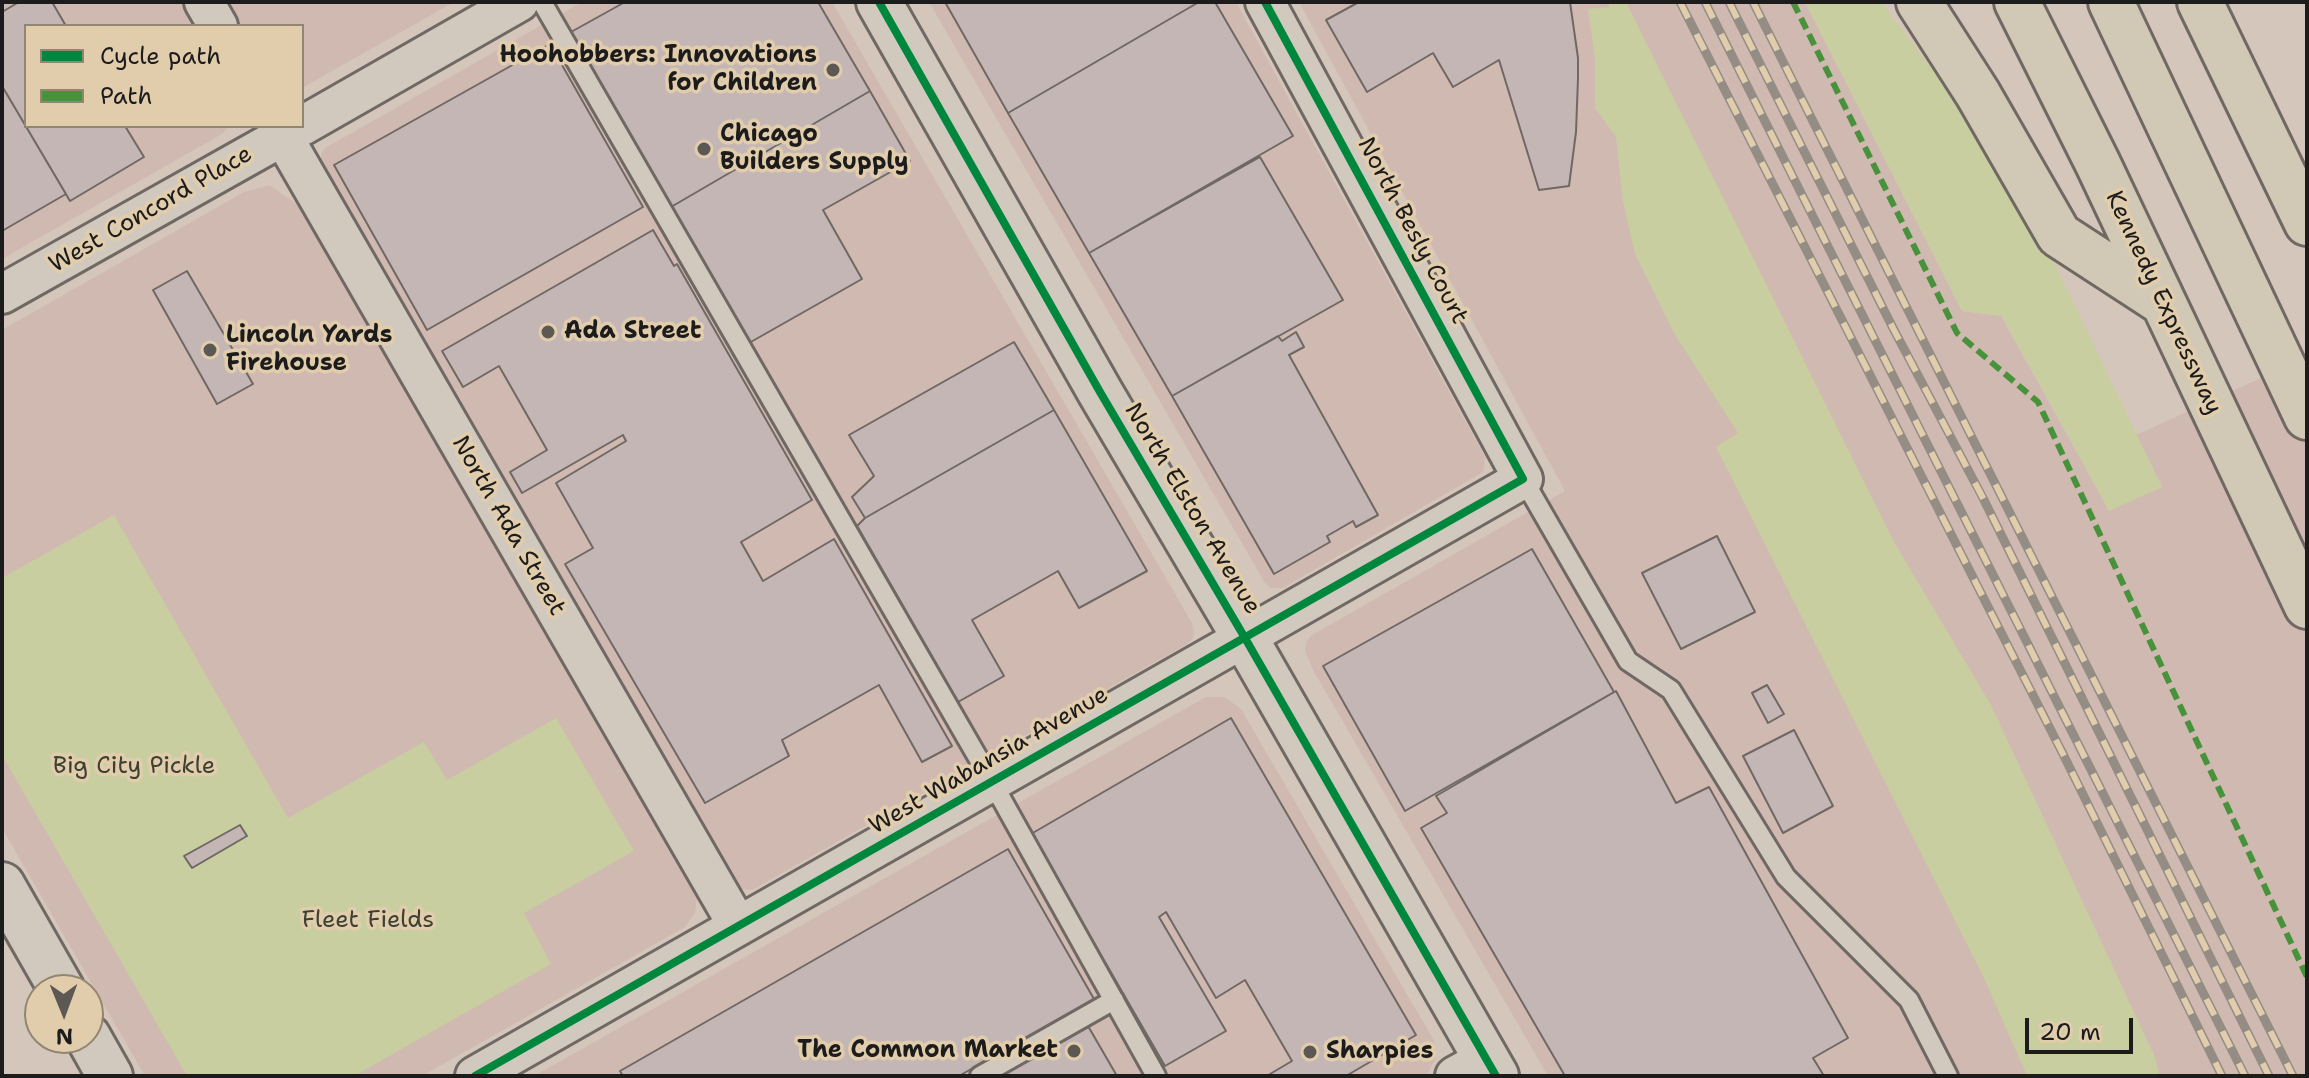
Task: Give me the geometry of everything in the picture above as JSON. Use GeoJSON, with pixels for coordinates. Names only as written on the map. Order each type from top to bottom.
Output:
{"type":"FeatureCollection","features":[{"type":"Feature","properties":{"kind":"highway"},"geometry":{"type":"LineString","coordinates":[[1919,2],[1978,94],[2059,235],[2171,321]]}},
{"type":"Feature","properties":{"kind":"highway","name":"Kennedy Expressway"},"geometry":{"type":"LineString","coordinates":[[2017,2],[2098,164],[2307,606]]}},
{"type":"Feature","properties":{"kind":"highway"},"geometry":{"type":"LineString","coordinates":[[2111,2],[2307,417]]}},
{"type":"Feature","properties":{"kind":"highway"},"geometry":{"type":"LineString","coordinates":[[2200,2],[2307,223]]}},
{"type":"Feature","properties":{"kind":"main road","name":"North Elston Avenue"},"geometry":{"type":"LineString","coordinates":[[879,2],[1100,392],[1245,638],[1479,1070]]}},
{"type":"Feature","properties":{"kind":"main road"},"geometry":{"type":"LineString","coordinates":[[2,885],[53,974]]}},
{"type":"Feature","properties":{"kind":"main road"},"geometry":{"type":"LineString","coordinates":[[98,1054],[110,1076]]}},
{"type":"Feature","properties":{"kind":"street"},"geometry":{"type":"LineString","coordinates":[[204,2],[217,24]]}},
{"type":"Feature","properties":{"kind":"street","name":"West Concord Place"},"geometry":{"type":"LineString","coordinates":[[304,121],[519,2]]}},
{"type":"Feature","properties":{"kind":"street","name":"North Besly Court"},"geometry":{"type":"LineString","coordinates":[[1265,2],[1523,479]]}},
{"type":"Feature","properties":{"kind":"street","name":"West Concord Place"},"geometry":{"type":"LineString","coordinates":[[2,294],[291,128]]}},
{"type":"Feature","properties":{"kind":"street","name":"North Ada Street"},"geometry":{"type":"LineString","coordinates":[[291,128],[738,926]]}},
{"type":"Feature","properties":{"kind":"street","name":"West Wabansia Avenue"},"geometry":{"type":"LineString","coordinates":[[475,1076],[1523,479]]}},
{"type":"Feature","properties":{"kind":"lane"},"geometry":{"type":"LineString","coordinates":[[542,2],[992,782],[1156,1076]]}},
{"type":"Feature","properties":{"kind":"lane"},"geometry":{"type":"LineString","coordinates":[[1523,479],[1628,661],[1671,690],[1786,877],[1909,1000],[1948,1076]]}},
{"type":"Feature","properties":{"kind":"lane"},"geometry":{"type":"LineString","coordinates":[[980,1076],[1114,1000]]}},
{"type":"Feature","properties":{"kind":"shaded area"},"geometry":{"type":"Polygon","coordinates":[[[2,2],[182,2],[195,24],[24,24],[24,128],[227,128],[222,134],[2,259],[2,2]]]}},
{"type":"Feature","properties":{"kind":"shaded area"},"geometry":{"type":"Polygon","coordinates":[[[225,2],[454,2],[304,87],[304,24],[237,24],[225,2]]]}},
{"type":"Feature","properties":{"kind":"shaded area"},"geometry":{"type":"Polygon","coordinates":[[[582,2],[832,2],[1194,631],[1193,638],[1187,644],[752,890],[735,885],[320,164],[322,152],[327,147],[582,2]]]}},
{"type":"Feature","properties":{"kind":"shaded area"},"geometry":{"type":"Polygon","coordinates":[[[929,2],[1236,2],[1485,457],[1483,472],[1283,588],[1271,588],[1265,583],[929,2]]]}},
{"type":"Feature","properties":{"kind":"shaded area"},"geometry":{"type":"Polygon","coordinates":[[[1299,2],[1805,2],[1962,311],[2001,316],[2109,510],[2162,487],[2136,435],[2307,357],[2307,1076],[1548,1076],[1313,670],[1305,651],[1306,642],[1312,635],[1565,491],[1299,2]]]}},
{"type":"Feature","properties":{"kind":"shaded area"},"geometry":{"type":"Polygon","coordinates":[[[269,185],[297,204],[693,883],[697,898],[695,913],[685,927],[422,1076],[145,1076],[104,1005],[104,974],[86,974],[2,828],[2,330],[244,192],[269,185]]]}},
{"type":"Feature","properties":{"kind":"shaded area"},"geometry":{"type":"Polygon","coordinates":[[[1206,697],[1225,697],[1241,709],[1434,1040],[1436,1058],[1426,1076],[534,1076],[1206,697]]]}},
{"type":"Feature","properties":{"kind":"green space"},"geometry":{"type":"Polygon","coordinates":[[[1609,2],[1626,2],[1894,542],[1991,705],[2154,1055],[2160,1076],[2027,1076],[1984,978],[1716,447],[1738,433],[1674,333],[1635,254],[1623,202],[1616,137],[1595,108],[1595,58],[1588,9],[1609,7],[1609,2]]]}},
{"type":"Feature","properties":{"kind":"green space"},"geometry":{"type":"Polygon","coordinates":[[[1805,2],[1881,2],[1942,82],[1996,161],[2050,254],[2162,487],[2109,511],[2002,316],[1962,311],[1805,2]]]}},
{"type":"Feature","properties":{"kind":"green space","name":"Fleet Fields"},"geometry":{"type":"Polygon","coordinates":[[[114,515],[288,818],[424,742],[447,780],[556,718],[634,851],[524,913],[551,964],[354,1076],[187,1076],[2,755],[2,578],[114,515]]]}},
{"type":"Feature","properties":{"kind":"building"},"geometry":{"type":"Polygon","coordinates":[[[19,2],[52,2],[65,24],[24,24],[24,123],[2,86],[2,12],[19,2]]]}},
{"type":"Feature","properties":{"kind":"building","name":"Chicago Builders Supply"},"geometry":{"type":"Polygon","coordinates":[[[625,2],[818,2],[870,91],[671,207],[571,32],[625,2]]]}},
{"type":"Feature","properties":{"kind":"building"},"geometry":{"type":"Polygon","coordinates":[[[945,2],[1199,2],[1008,113],[945,2]]]}},
{"type":"Feature","properties":{"kind":"building"},"geometry":{"type":"Polygon","coordinates":[[[1199,2],[1215,2],[1293,136],[1089,253],[1008,113],[1199,2]]]}},
{"type":"Feature","properties":{"kind":"building"},"geometry":{"type":"Polygon","coordinates":[[[1359,2],[1570,2],[1578,78],[1576,132],[1569,186],[1539,190],[1499,60],[1453,87],[1433,53],[1367,92],[1326,20],[1359,2]]]}},
{"type":"Feature","properties":{"kind":"building"},"geometry":{"type":"Polygon","coordinates":[[[550,44],[643,207],[427,330],[334,165],[550,44]]]}},
{"type":"Feature","properties":{"kind":"building"},"geometry":{"type":"Polygon","coordinates":[[[2,86],[24,128],[27,128],[66,194],[2,231],[2,86]]]}},
{"type":"Feature","properties":{"kind":"building"},"geometry":{"type":"Polygon","coordinates":[[[870,91],[910,161],[823,210],[862,279],[749,343],[671,207],[870,91]]]}},
{"type":"Feature","properties":{"kind":"building"},"geometry":{"type":"Polygon","coordinates":[[[27,128],[126,128],[144,157],[70,201],[27,128]]]}},
{"type":"Feature","properties":{"kind":"building"},"geometry":{"type":"Polygon","coordinates":[[[1260,157],[1343,300],[1172,396],[1089,253],[1260,157]]]}},
{"type":"Feature","properties":{"kind":"building"},"geometry":{"type":"Polygon","coordinates":[[[653,230],[674,266],[677,264],[812,500],[741,542],[763,581],[834,539],[952,746],[922,762],[879,685],[782,740],[789,756],[705,803],[565,564],[593,548],[556,483],[626,441],[623,435],[522,493],[510,472],[547,450],[499,366],[463,387],[442,351],[653,230]]]}},
{"type":"Feature","properties":{"kind":"building","name":"Lincoln Yards Firehouse"},"geometry":{"type":"Polygon","coordinates":[[[187,271],[253,384],[217,404],[153,290],[187,271]]]}},
{"type":"Feature","properties":{"kind":"building"},"geometry":{"type":"Polygon","coordinates":[[[1296,332],[1304,347],[1289,355],[1378,515],[1356,527],[1353,521],[1327,536],[1330,542],[1274,574],[1172,396],[1278,336],[1282,341],[1296,332]]]}},
{"type":"Feature","properties":{"kind":"building"},"geometry":{"type":"Polygon","coordinates":[[[1014,342],[1054,410],[865,518],[852,497],[874,476],[849,435],[1014,342]]]}},
{"type":"Feature","properties":{"kind":"building"},"geometry":{"type":"Polygon","coordinates":[[[1054,410],[1147,571],[1079,608],[1058,571],[972,620],[1004,676],[958,702],[857,526],[865,518],[1054,410]]]}},
{"type":"Feature","properties":{"kind":"building"},"geometry":{"type":"Polygon","coordinates":[[[1717,536],[1755,612],[1681,649],[1642,573],[1717,536]]]}},
{"type":"Feature","properties":{"kind":"building"},"geometry":{"type":"Polygon","coordinates":[[[1532,549],[1614,692],[1405,811],[1323,666],[1532,549]]]}},
{"type":"Feature","properties":{"kind":"building"},"geometry":{"type":"Polygon","coordinates":[[[1767,685],[1784,714],[1768,723],[1752,693],[1767,685]]]}},
{"type":"Feature","properties":{"kind":"building"},"geometry":{"type":"Polygon","coordinates":[[[1616,691],[1676,803],[1709,787],[1848,1038],[1813,1058],[1824,1076],[1565,1076],[1421,828],[1447,813],[1436,796],[1616,691]]]}},
{"type":"Feature","properties":{"kind":"building"},"geometry":{"type":"Polygon","coordinates":[[[1231,718],[1416,1035],[1346,1076],[1271,1076],[1292,1061],[1245,980],[1216,998],[1166,912],[1159,917],[1226,1031],[1165,1066],[1031,834],[1231,718]]]}},
{"type":"Feature","properties":{"kind":"building"},"geometry":{"type":"Polygon","coordinates":[[[1794,730],[1833,806],[1783,833],[1743,756],[1794,730]]]}},
{"type":"Feature","properties":{"kind":"building"},"geometry":{"type":"Polygon","coordinates":[[[240,825],[247,836],[192,868],[184,856],[240,825]]]}},
{"type":"Feature","properties":{"kind":"building"},"geometry":{"type":"Polygon","coordinates":[[[1008,849],[1094,999],[959,1076],[623,1076],[620,1071],[1008,849]]]}},
{"type":"Feature","properties":{"kind":"building","name":"The Common Market"},"geometry":{"type":"Polygon","coordinates":[[[1088,1026],[1117,1076],[1001,1076],[1088,1026]]]}},
{"type":"Feature","properties":{"kind":"railway"},"geometry":{"type":"LineString","coordinates":[[1680,2],[2063,754],[2222,1076]]}},
{"type":"Feature","properties":{"kind":"railway"},"geometry":{"type":"LineString","coordinates":[[1705,2],[2245,1076]]}},
{"type":"Feature","properties":{"kind":"railway"},"geometry":{"type":"LineString","coordinates":[[1729,2],[1894,330],[1983,498],[2269,1076]]}},
{"type":"Feature","properties":{"kind":"railway"},"geometry":{"type":"LineString","coordinates":[[1753,2],[2293,1076]]}},
{"type":"Feature","properties":{"kind":"marked path"},"geometry":{"type":"LineString","coordinates":[[1793,2],[1957,333],[2038,402],[2307,977]]}},
{"type":"Feature","properties":{"kind":"cycle path"},"geometry":{"type":"LineString","coordinates":[[879,2],[1100,392],[1496,1076]]}},
{"type":"Feature","properties":{"kind":"cycle path"},"geometry":{"type":"LineString","coordinates":[[475,1076],[1523,479],[1265,2]]}},
{"type":"Feature","properties":{"kind":"place","name":"Hoohobbers: Innovations for Children"},"geometry":{"type":"Point","coordinates":[833,70]}},
{"type":"Feature","properties":{"kind":"place","name":"Chicago Builders Supply"},"geometry":{"type":"Point","coordinates":[704,149]}},
{"type":"Feature","properties":{"kind":"place","name":"Ada Street"},"geometry":{"type":"Point","coordinates":[548,332]}},
{"type":"Feature","properties":{"kind":"place","name":"Lincoln Yards Firehouse"},"geometry":{"type":"Point","coordinates":[210,350]}},
{"type":"Feature","properties":{"kind":"place","name":"The Common Market"},"geometry":{"type":"Point","coordinates":[1074,1051]}},
{"type":"Feature","properties":{"kind":"place","name":"Sharpies"},"geometry":{"type":"Point","coordinates":[1310,1052]}},
{"type":"Feature","properties":{"kind":"park label","name":"Big City Pickle"},"geometry":{"type":"Point","coordinates":[134,767]}}]}
